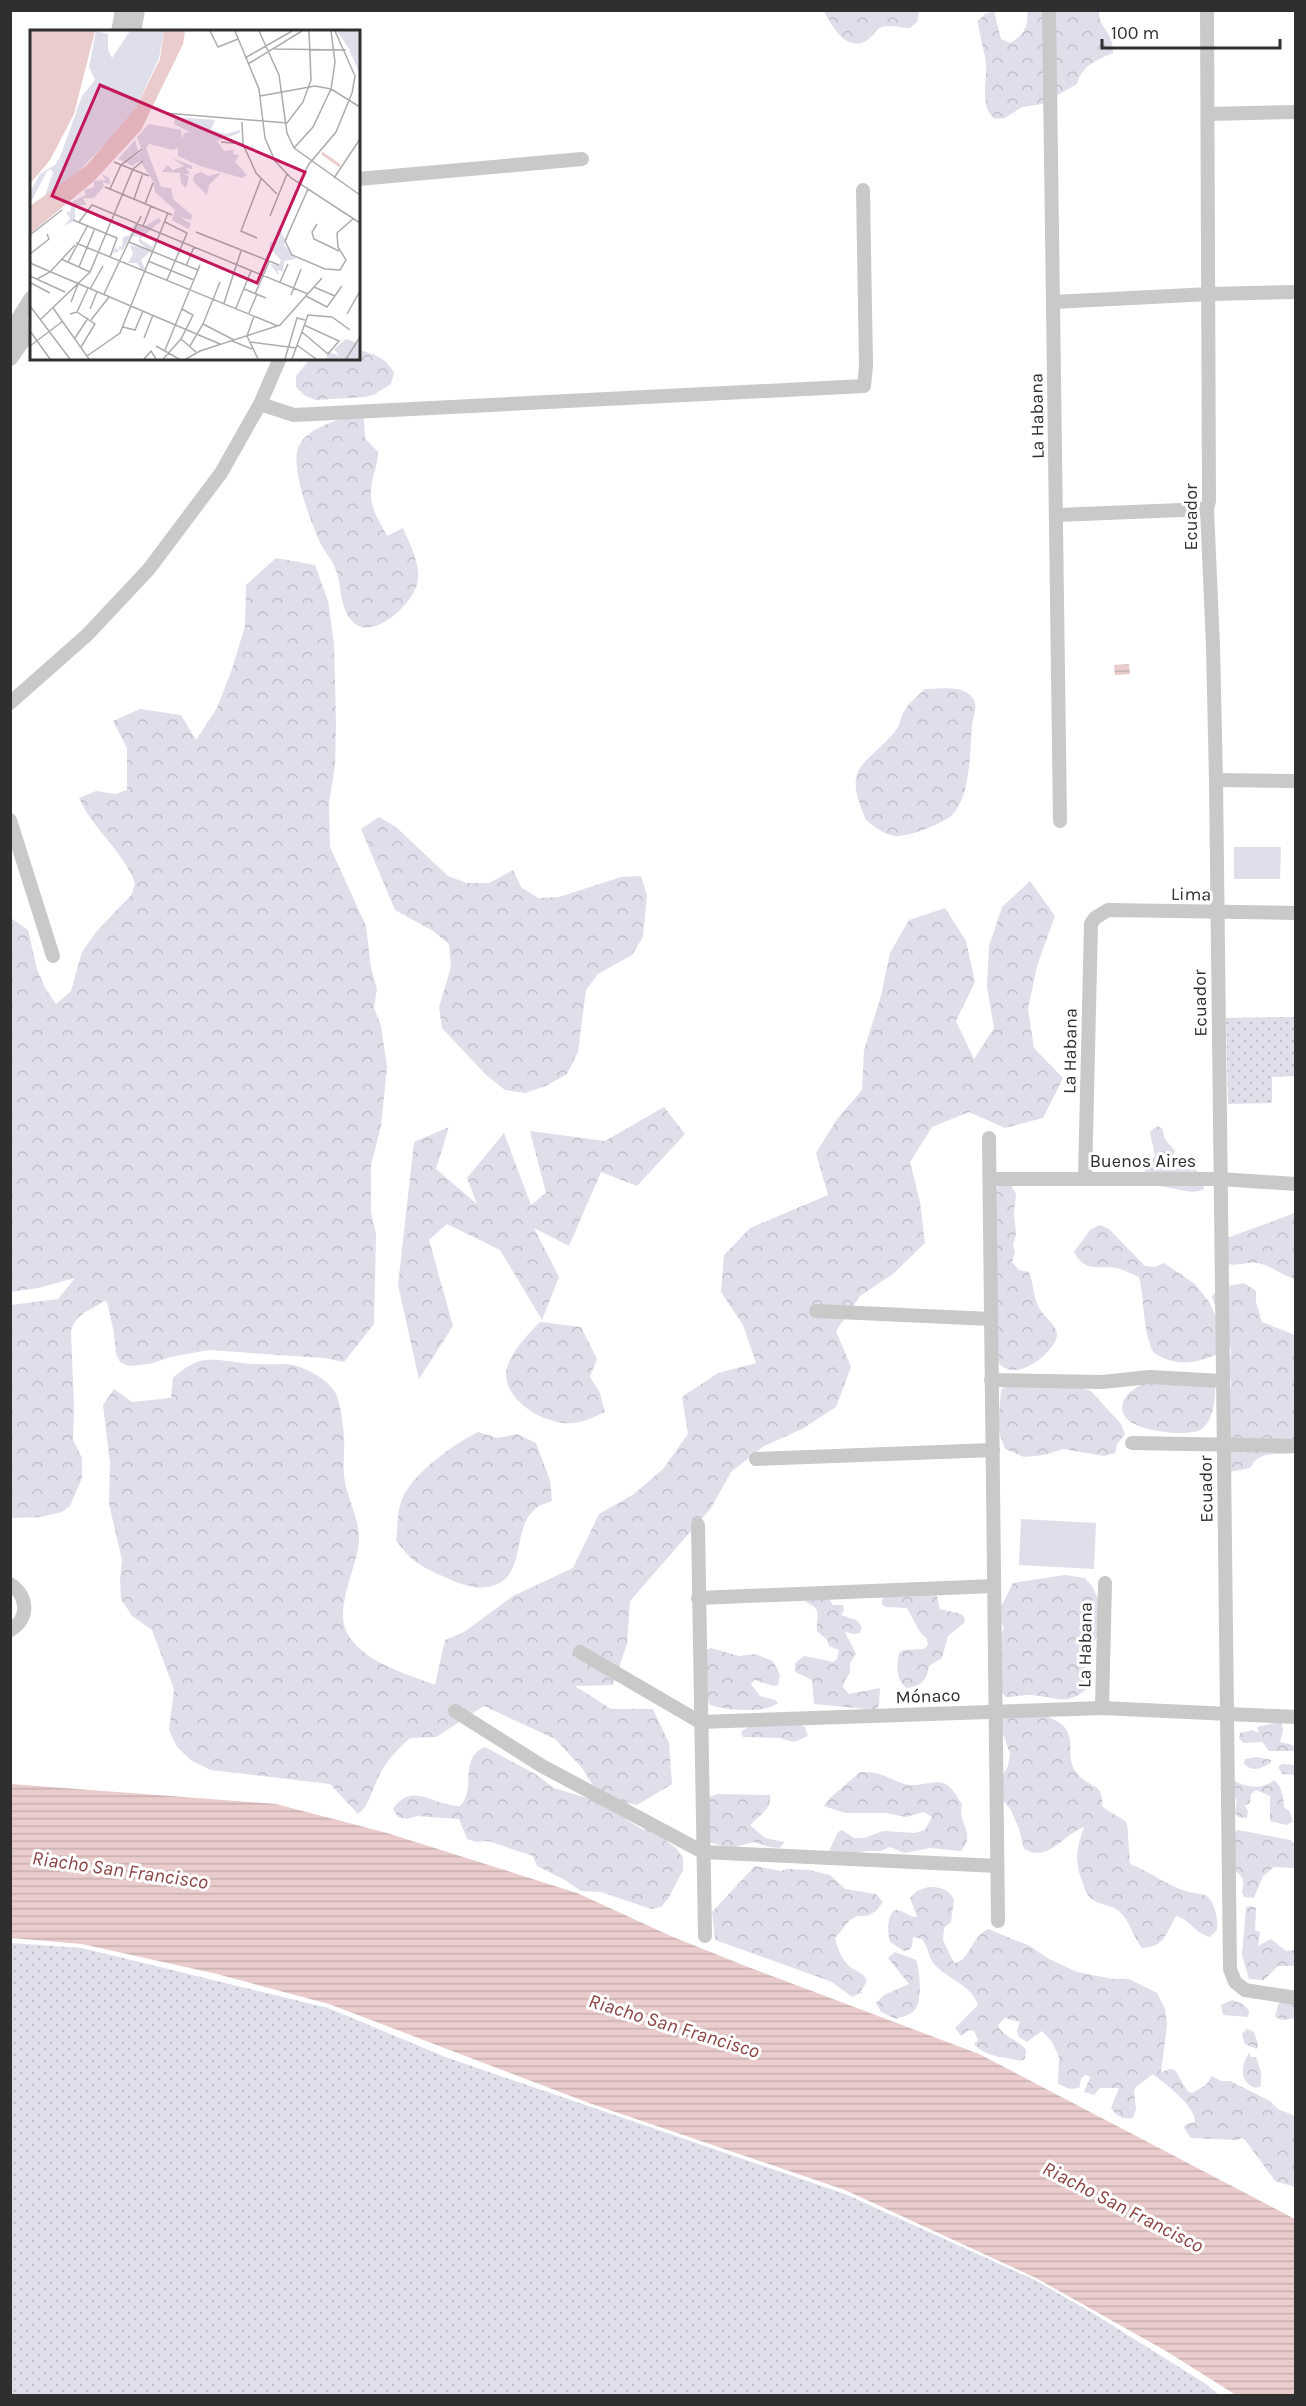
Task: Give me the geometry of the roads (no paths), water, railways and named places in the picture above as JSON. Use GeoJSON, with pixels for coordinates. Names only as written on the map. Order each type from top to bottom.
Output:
{"type":"FeatureCollection","features":[{"type":"Feature","properties":{"kind":"street"},"geometry":{"type":"LineString","coordinates":[[119,30],[123,10]]}},
{"type":"Feature","properties":{"kind":"street"},"geometry":{"type":"LineString","coordinates":[[134,30],[137,10]]}},
{"type":"Feature","properties":{"kind":"street","name":"La Habana"},"geometry":{"type":"LineString","coordinates":[[1049,10],[1060,821]]}},
{"type":"Feature","properties":{"kind":"street","name":"Ecuador"},"geometry":{"type":"LineString","coordinates":[[1208,10],[1210,294],[1209,501],[1207,509],[1216,780],[1230,1969],[1235,1982],[1245,1990],[1296,1998]]}},
{"type":"Feature","properties":{"kind":"street"},"geometry":{"type":"LineString","coordinates":[[1208,114],[1296,112]]}},
{"type":"Feature","properties":{"kind":"street"},"geometry":{"type":"LineString","coordinates":[[360,179],[582,159]]}},
{"type":"Feature","properties":{"kind":"street"},"geometry":{"type":"LineString","coordinates":[[260,404],[294,415],[864,386],[866,366],[863,190]]}},
{"type":"Feature","properties":{"kind":"street"},"geometry":{"type":"LineString","coordinates":[[1053,302],[1296,292]]}},
{"type":"Feature","properties":{"kind":"street"},"geometry":{"type":"LineString","coordinates":[[10,333],[30,301]]}},
{"type":"Feature","properties":{"kind":"street"},"geometry":{"type":"LineString","coordinates":[[10,358],[30,330]]}},
{"type":"Feature","properties":{"kind":"street"},"geometry":{"type":"LineString","coordinates":[[10,703],[87,635],[148,569],[220,473],[260,404],[279,360]]}},
{"type":"Feature","properties":{"kind":"street"},"geometry":{"type":"LineString","coordinates":[[1056,515],[1207,509]]}},
{"type":"Feature","properties":{"kind":"street"},"geometry":{"type":"LineString","coordinates":[[1216,780],[1296,781]]}},
{"type":"Feature","properties":{"kind":"street"},"geometry":{"type":"LineString","coordinates":[[10,820],[53,956]]}},
{"type":"Feature","properties":{"kind":"street","name":"Lima"},"geometry":{"type":"LineString","coordinates":[[1091,924],[1095,918],[1108,910],[1296,913]]}},
{"type":"Feature","properties":{"kind":"street","name":"La Habana"},"geometry":{"type":"LineString","coordinates":[[1085,1179],[1091,924]]}},
{"type":"Feature","properties":{"kind":"street"},"geometry":{"type":"LineString","coordinates":[[989,1138],[998,1921]]}},
{"type":"Feature","properties":{"kind":"street","name":"Buenos Aires"},"geometry":{"type":"LineString","coordinates":[[990,1179],[1220,1179],[1296,1184]]}},
{"type":"Feature","properties":{"kind":"street"},"geometry":{"type":"LineString","coordinates":[[816,1311],[992,1319]]}},
{"type":"Feature","properties":{"kind":"street"},"geometry":{"type":"LineString","coordinates":[[992,1380],[1102,1382],[1150,1377],[1222,1381]]}},
{"type":"Feature","properties":{"kind":"street"},"geometry":{"type":"LineString","coordinates":[[1132,1443],[1296,1446]]}},
{"type":"Feature","properties":{"kind":"street"},"geometry":{"type":"LineString","coordinates":[[756,1458],[993,1450]]}},
{"type":"Feature","properties":{"kind":"street"},"geometry":{"type":"LineString","coordinates":[[698,1525],[705,1936]]}},
{"type":"Feature","properties":{"kind":"street","name":"La Habana"},"geometry":{"type":"LineString","coordinates":[[1102,1708],[1105,1583]]}},
{"type":"Feature","properties":{"kind":"street"},"geometry":{"type":"LineString","coordinates":[[10,1584],[17,1589],[25,1606],[21,1621],[10,1630]]}},
{"type":"Feature","properties":{"kind":"street"},"geometry":{"type":"LineString","coordinates":[[698,1598],[994,1586]]}},
{"type":"Feature","properties":{"kind":"street"},"geometry":{"type":"LineString","coordinates":[[580,1652],[700,1722]]}},
{"type":"Feature","properties":{"kind":"street","name":"Mónaco"},"geometry":{"type":"LineString","coordinates":[[700,1722],[1102,1708],[1296,1717]]}},
{"type":"Feature","properties":{"kind":"street"},"geometry":{"type":"LineString","coordinates":[[455,1711],[542,1766],[703,1851],[998,1866]]}},
{"type":"Feature","properties":{"kind":"water"},"geometry":{"type":"Polygon","coordinates":[[[1129,664],[1130,674],[1115,675],[1114,665],[1129,664]]]}},
{"type":"Feature","properties":{"kind":"water","name":"Riacho San Francisco"},"geometry":{"type":"Polygon","coordinates":[[[11,1784],[276,1804],[387,1833],[577,1893],[673,1937],[979,2054],[1295,2219],[1295,2395],[1236,2395],[1166,2351],[1036,2278],[845,2190],[589,2103],[329,2004],[217,1974],[82,1944],[11,1938],[11,1784]]]}}]}
